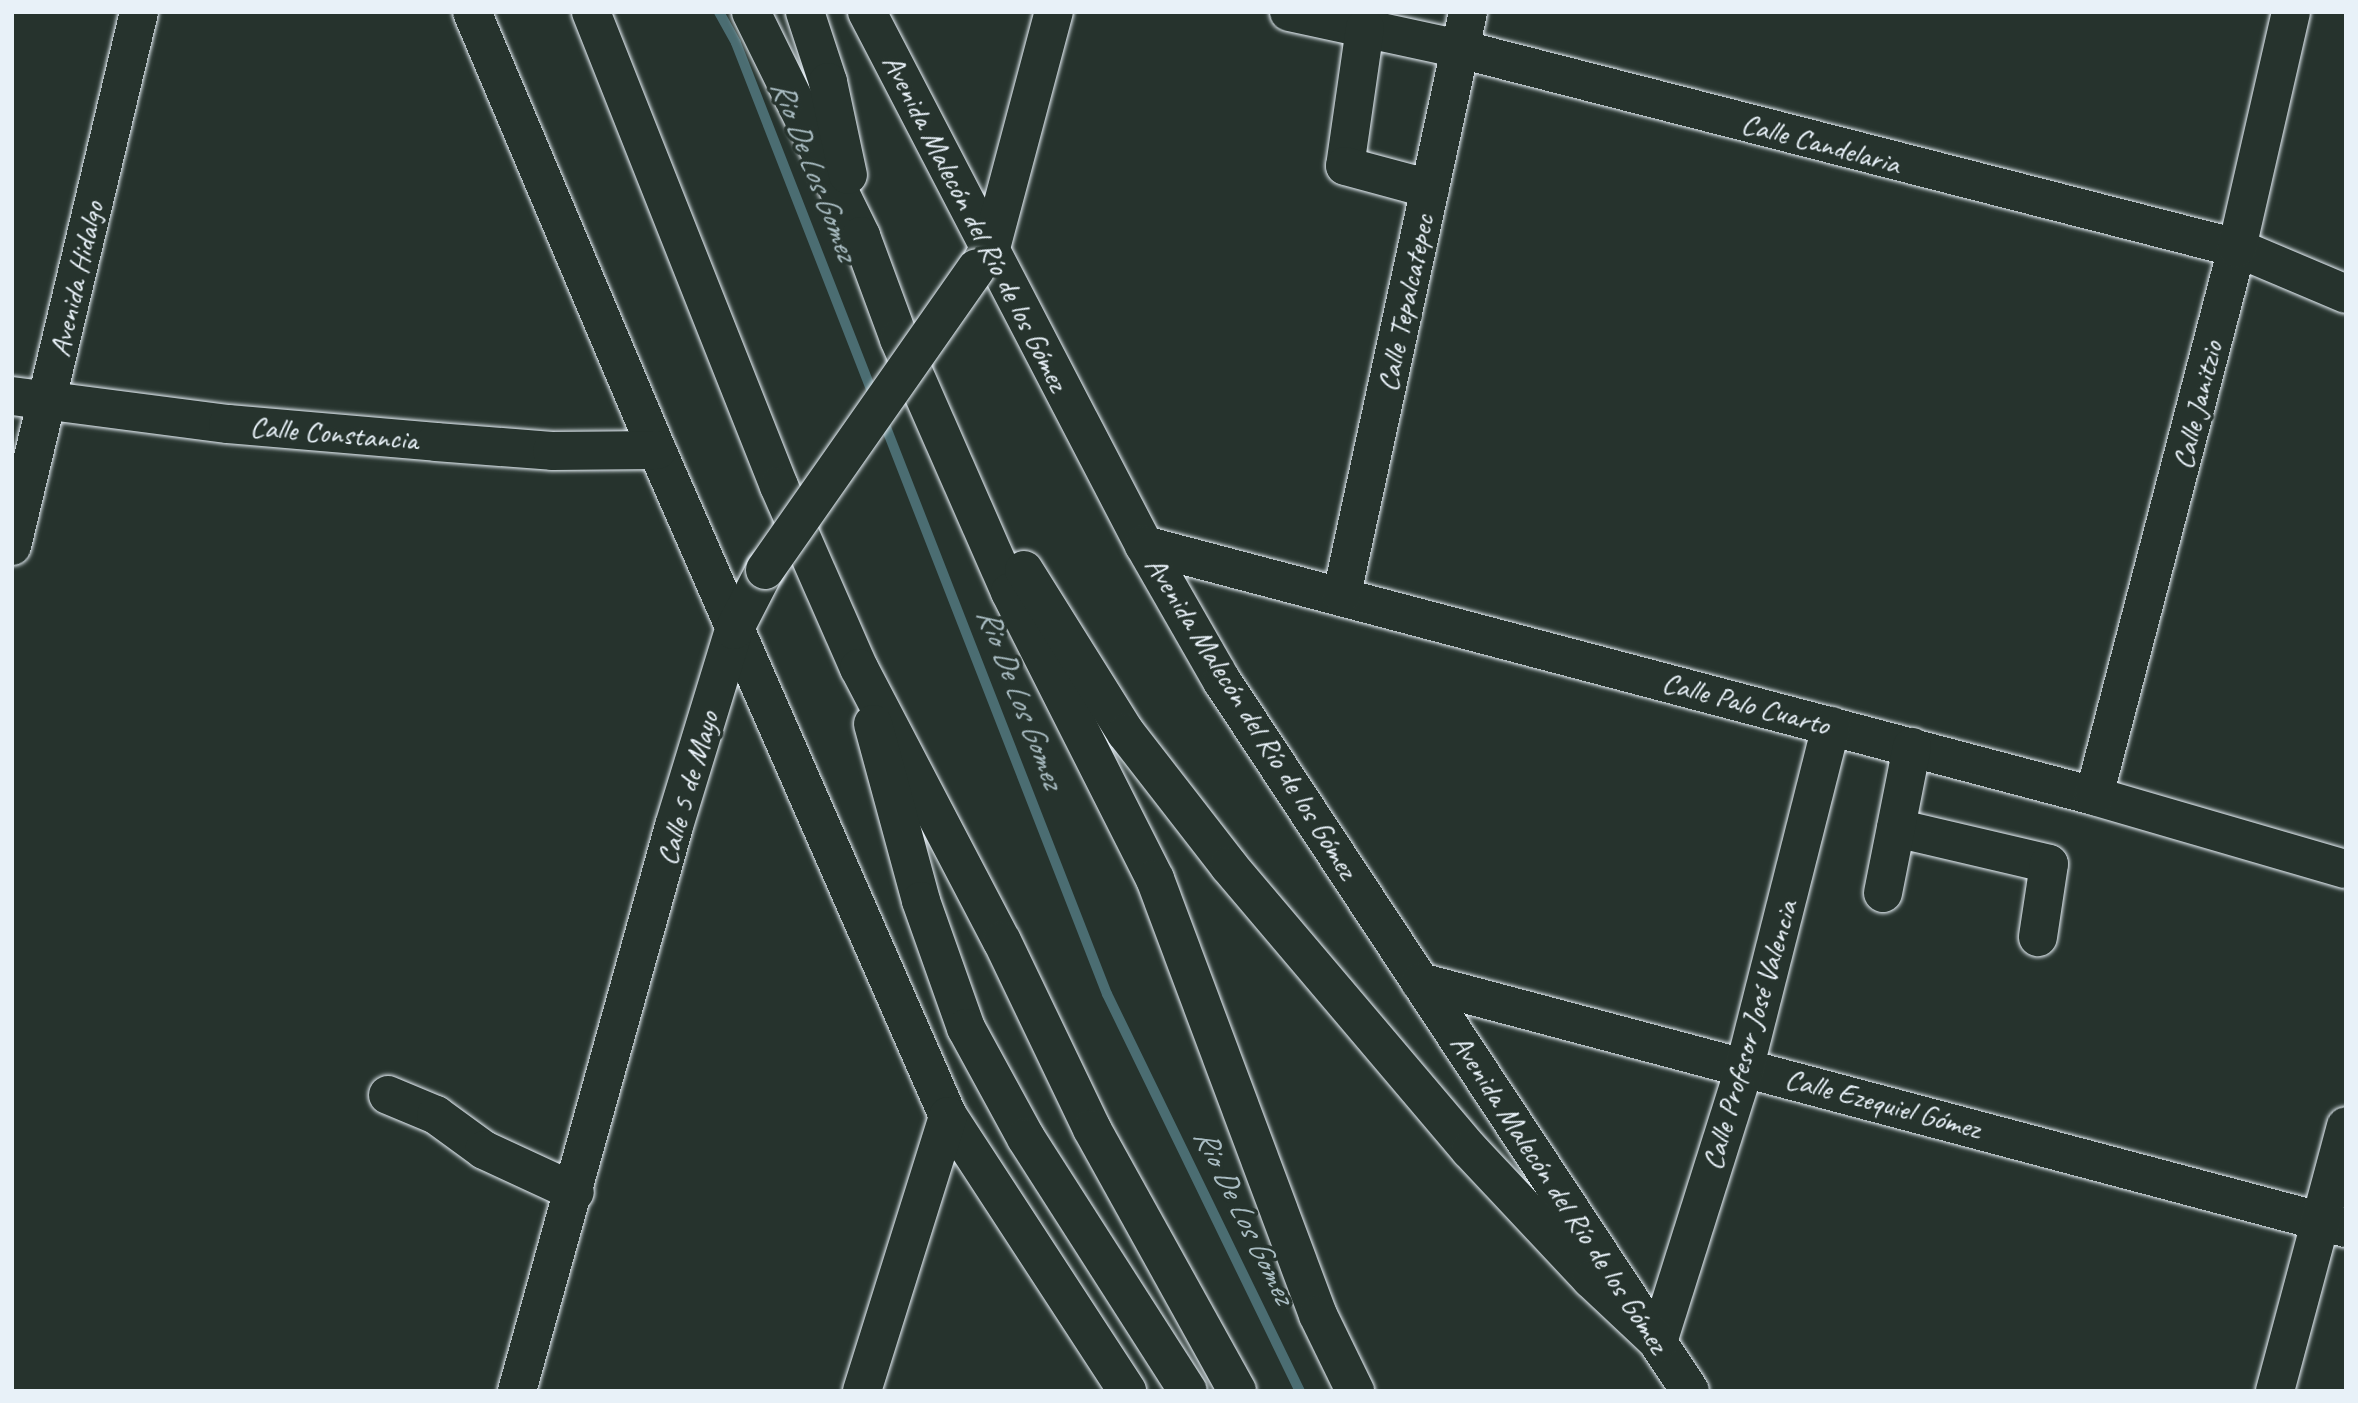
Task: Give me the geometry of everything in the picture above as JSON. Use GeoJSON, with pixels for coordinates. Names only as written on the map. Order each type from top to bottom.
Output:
{"type":"FeatureCollection","features":[{"type":"Feature","properties":{"kind":"street","name":"Avenida Hidalgo"},"geometry":{"type":"LineString","coordinates":[[12,546],[30,398],[139,12]]}},
{"type":"Feature","properties":{"kind":"street"},"geometry":{"type":"LineString","coordinates":[[472,12],[734,630],[947,1116],[1127,1391]]}},
{"type":"Feature","properties":{"kind":"street"},"geometry":{"type":"LineString","coordinates":[[591,12],[779,486],[859,668],[1002,941],[1091,1129],[1237,1391]]}},
{"type":"Feature","properties":{"kind":"street"},"geometry":{"type":"LineString","coordinates":[[751,12],[861,236],[899,339],[1010,592],[1155,879],[1318,1315],[1355,1391]]}},
{"type":"Feature","properties":{"kind":"street"},"geometry":{"type":"LineString","coordinates":[[805,12],[828,82],[861,236]]}},
{"type":"Feature","properties":{"kind":"street","name":"Avenida Malecón del Río de los Gómez"},"geometry":{"type":"LineString","coordinates":[[867,12],[983,259],[1222,681],[1690,1391]]}},
{"type":"Feature","properties":{"kind":"street"},"geometry":{"type":"LineString","coordinates":[[983,259],[1054,12]]}},
{"type":"Feature","properties":{"kind":"street","name":"Calle Candelaria"},"geometry":{"type":"LineString","coordinates":[[1289,12],[1460,49],[2237,248],[2346,294]]}},
{"type":"Feature","properties":{"kind":"street","name":"Calle Tepalcatepec"},"geometry":{"type":"LineString","coordinates":[[1342,594],[1468,12]]}},
{"type":"Feature","properties":{"kind":"street","name":"Calle Janitzio"},"geometry":{"type":"LineString","coordinates":[[2094,796],[2237,248],[2291,12]]}},
{"type":"Feature","properties":{"kind":"street"},"geometry":{"type":"LineString","coordinates":[[1365,28],[1345,166],[1430,189]]}},
{"type":"Feature","properties":{"kind":"street","name":"Calle 5 de Mayo"},"geometry":{"type":"LineString","coordinates":[[517,1391],[575,1192],[674,826],[734,630],[765,570],[983,259]]}},
{"type":"Feature","properties":{"kind":"street","name":"Calle Constancia"},"geometry":{"type":"LineString","coordinates":[[30,398],[228,424],[436,442],[552,451],[657,450]]}},
{"type":"Feature","properties":{"kind":"street"},"geometry":{"type":"LineString","coordinates":[[957,467],[1126,733],[1176,800],[1470,1150],[1591,1279],[1658,1342]]}},
{"type":"Feature","properties":{"kind":"street","name":"Calle Palo Cuarto"},"geometry":{"type":"LineString","coordinates":[[1144,545],[1342,594],[2094,796],[2346,869]]}},
{"type":"Feature","properties":{"kind":"street"},"geometry":{"type":"LineString","coordinates":[[859,668],[893,810],[966,1028],[1026,1139],[1188,1391]]}},
{"type":"Feature","properties":{"kind":"street","name":"Calle Profesor José Valencia"},"geometry":{"type":"LineString","coordinates":[[1658,1342],[1745,1066],[1831,726]]}},
{"type":"Feature","properties":{"kind":"street"},"geometry":{"type":"LineString","coordinates":[[1882,893],[1912,747]]}},
{"type":"Feature","properties":{"kind":"street"},"geometry":{"type":"LineString","coordinates":[[1896,828],[2049,864],[2038,937]]}},
{"type":"Feature","properties":{"kind":"street","name":"Calle Ezequiel Gómez"},"geometry":{"type":"LineString","coordinates":[[1420,982],[1745,1066],[2334,1225]]}},
{"type":"Feature","properties":{"kind":"street"},"geometry":{"type":"LineString","coordinates":[[388,1095],[436,1115],[484,1150],[575,1192]]}},
{"type":"Feature","properties":{"kind":"street"},"geometry":{"type":"LineString","coordinates":[[862,1391],[947,1116]]}},
{"type":"Feature","properties":{"kind":"street"},"geometry":{"type":"LineString","coordinates":[[2275,1391],[2334,1225],[2346,1126]]}},
{"type":"Feature","properties":{"kind":"waterway","name":"Rio De Los Gomez"},"geometry":{"type":"LineString","coordinates":[[719,12],[736,43],[875,399]]}},
{"type":"Feature","properties":{"kind":"waterway","name":"Rio De Los Gomez"},"geometry":{"type":"LineString","coordinates":[[882,417],[1107,994],[1300,1391]]}}]}
